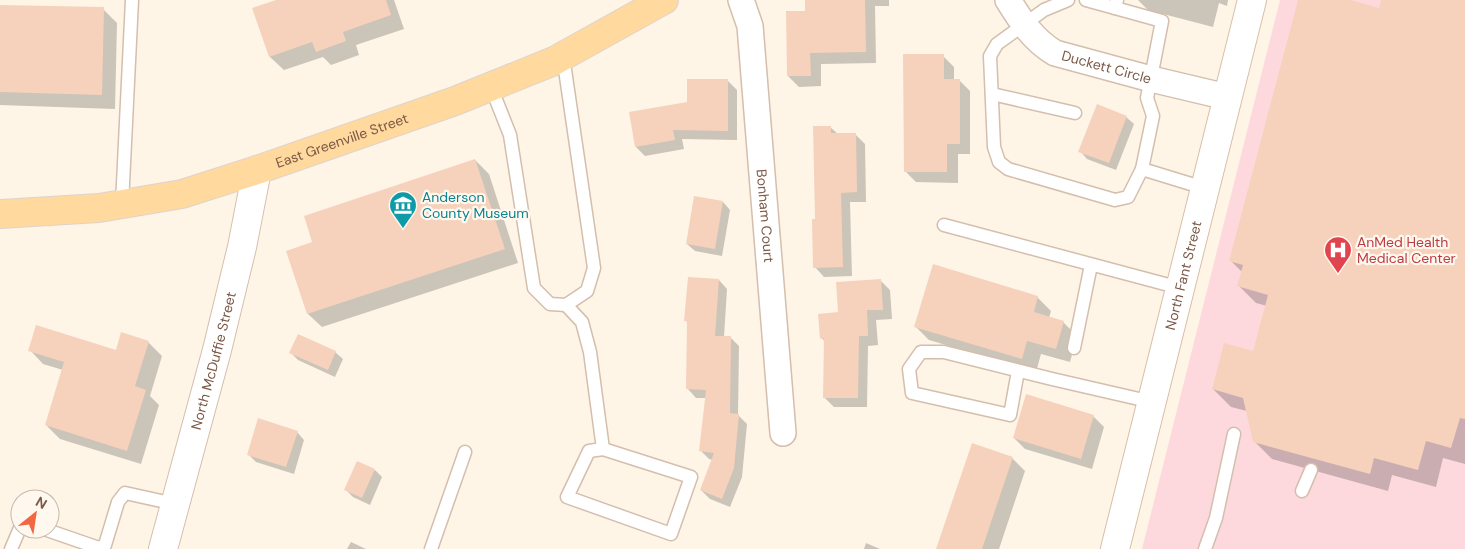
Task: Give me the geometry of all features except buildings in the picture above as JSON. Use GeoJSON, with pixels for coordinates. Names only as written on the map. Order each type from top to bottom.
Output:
{"type":"FeatureCollection","features":[{"type":"Feature","properties":{"kind":"main road","name":"East Greenville Street"},"geometry":{"type":"LineString","coordinates":[[0,214],[99,208],[182,194],[257,170],[491,87],[563,56],[664,0]]}},
{"type":"Feature","properties":{"kind":"main road","name":"North Fant Street"},"geometry":{"type":"LineString","coordinates":[[1115,549],[1252,0]]}},
{"type":"Feature","properties":{"kind":"main road","name":"North McDuffie Street"},"geometry":{"type":"LineString","coordinates":[[163,549],[242,247],[257,170]]}},
{"type":"Feature","properties":{"kind":"street","name":"Bonham Court"},"geometry":{"type":"LineString","coordinates":[[741,0],[750,26],[783,433]]}},
{"type":"Feature","properties":{"kind":"street","name":"Duckett Circle"},"geometry":{"type":"LineString","coordinates":[[1008,0],[1024,25],[1044,46],[1055,53],[1227,97]]}},
{"type":"Feature","properties":{"kind":"lane"},"geometry":{"type":"LineString","coordinates":[[122,204],[132,0]]}},
{"type":"Feature","properties":{"kind":"lane"},"geometry":{"type":"LineString","coordinates":[[1068,0],[1044,10],[997,44],[990,56],[994,147],[999,162],[1008,169],[1114,200],[1128,197],[1142,169],[1154,116],[1147,98],[1162,20],[1116,4],[1086,0]]}},
{"type":"Feature","properties":{"kind":"lane"},"geometry":{"type":"LineString","coordinates":[[491,87],[510,135],[534,288],[550,304],[566,304],[587,291],[594,268],[563,56]]}},
{"type":"Feature","properties":{"kind":"lane"},"geometry":{"type":"LineString","coordinates":[[992,94],[1076,113]]}},
{"type":"Feature","properties":{"kind":"lane"},"geometry":{"type":"LineString","coordinates":[[1142,169],[1204,188]]}},
{"type":"Feature","properties":{"kind":"lane"},"geometry":{"type":"LineString","coordinates":[[944,226],[1180,288]]}},
{"type":"Feature","properties":{"kind":"lane"},"geometry":{"type":"LineString","coordinates":[[1074,348],[1091,265]]}},
{"type":"Feature","properties":{"kind":"lane"},"geometry":{"type":"LineString","coordinates":[[566,304],[582,322],[590,352],[602,449]]}},
{"type":"Feature","properties":{"kind":"lane"},"geometry":{"type":"LineString","coordinates":[[1018,371],[1010,415],[912,393],[909,369],[921,352],[944,352],[1152,402]]}},
{"type":"Feature","properties":{"kind":"lane"},"geometry":{"type":"LineString","coordinates":[[1205,549],[1216,518],[1234,434]]}},
{"type":"Feature","properties":{"kind":"lane"},"geometry":{"type":"LineString","coordinates":[[602,449],[692,477],[671,534],[568,497],[588,450],[602,449]]}},
{"type":"Feature","properties":{"kind":"lane"},"geometry":{"type":"LineString","coordinates":[[431,549],[465,452]]}},
{"type":"Feature","properties":{"kind":"lane"},"geometry":{"type":"LineString","coordinates":[[1302,491],[1311,470]]}},
{"type":"Feature","properties":{"kind":"lane"},"geometry":{"type":"LineString","coordinates":[[60,535],[99,548],[105,544],[118,502],[125,493],[175,504]]}},
{"type":"Feature","properties":{"kind":"shaded area","name":"AnMed Health Medical Center"},"geometry":{"type":"Polygon","coordinates":[[[1280,0],[1465,0],[1465,549],[1142,549],[1280,0]]]}},
{"type":"Feature","properties":{"kind":"place","name":"Anderson County Museum"},"geometry":{"type":"Point","coordinates":[403,229]}},
{"type":"Feature","properties":{"kind":"place","name":"AnMed Health Medical Center"},"geometry":{"type":"Point","coordinates":[1338,274]}}]}
